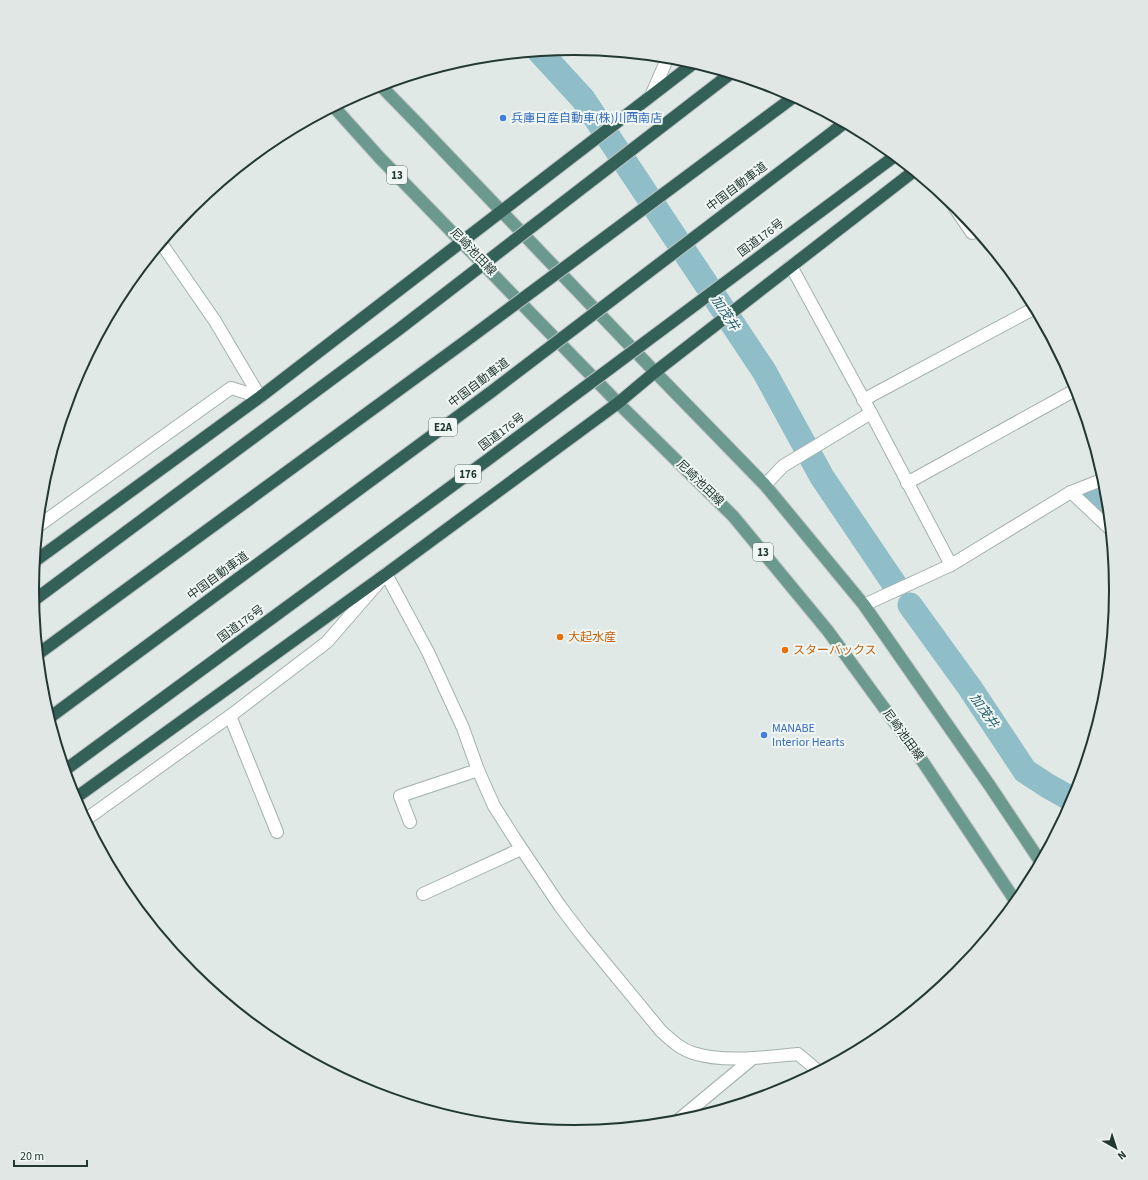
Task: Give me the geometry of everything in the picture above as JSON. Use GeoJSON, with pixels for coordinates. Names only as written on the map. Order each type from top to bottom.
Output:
{"type":"FeatureCollection","features":[{"type":"Feature","properties":{"kind":"highway"},"geometry":{"type":"LineString","coordinates":[[40,558],[260,397],[688,67]]}},
{"type":"Feature","properties":{"kind":"highway"},"geometry":{"type":"LineString","coordinates":[[39,595],[398,330],[726,77]]}},
{"type":"Feature","properties":{"kind":"highway"},"geometry":{"type":"LineString","coordinates":[[43,650],[450,353],[789,100]]}},
{"type":"Feature","properties":{"kind":"highway","name":"中国自動車道"},"geometry":{"type":"LineString","coordinates":[[54,714],[491,392],[840,126]]}},
{"type":"Feature","properties":{"kind":"highway","name":"国道176号"},"geometry":{"type":"LineString","coordinates":[[69,767],[479,466],[891,159]]}},
{"type":"Feature","properties":{"kind":"highway"},"geometry":{"type":"LineString","coordinates":[[80,795],[300,637],[618,403],[655,372],[911,175]]}},
{"type":"Feature","properties":{"kind":"main road"},"geometry":{"type":"LineString","coordinates":[[385,90],[765,485],[864,605],[990,786],[1037,858]]}},
{"type":"Feature","properties":{"kind":"main road","name":"尼崎池田線"},"geometry":{"type":"LineString","coordinates":[[337,110],[379,157],[618,403],[733,516],[828,631],[919,756],[1012,896]]}},
{"type":"Feature","properties":{"kind":"street"},"geometry":{"type":"LineString","coordinates":[[651,96],[665,63]]}},
{"type":"Feature","properties":{"kind":"street"},"geometry":{"type":"LineString","coordinates":[[164,247],[215,321],[260,397]]}},
{"type":"Feature","properties":{"kind":"street"},"geometry":{"type":"LineString","coordinates":[[791,266],[951,565]]}},
{"type":"Feature","properties":{"kind":"street"},"geometry":{"type":"LineString","coordinates":[[864,400],[1030,311]]}},
{"type":"Feature","properties":{"kind":"street"},"geometry":{"type":"LineString","coordinates":[[44,522],[230,388],[260,397]]}},
{"type":"Feature","properties":{"kind":"street"},"geometry":{"type":"LineString","coordinates":[[908,483],[1071,392]]}},
{"type":"Feature","properties":{"kind":"street"},"geometry":{"type":"LineString","coordinates":[[765,485],[783,466],[871,413]]}},
{"type":"Feature","properties":{"kind":"street"},"geometry":{"type":"LineString","coordinates":[[864,605],[951,565],[1071,492],[1098,481]]}},
{"type":"Feature","properties":{"kind":"street"},"geometry":{"type":"LineString","coordinates":[[1071,492],[1104,524]]}},
{"type":"Feature","properties":{"kind":"street"},"geometry":{"type":"LineString","coordinates":[[90,817],[230,716],[328,642],[386,574],[428,652],[463,728],[478,770],[494,806],[560,906],[582,935],[661,1030],[674,1043],[693,1053],[716,1058],[754,1058],[798,1054],[814,1068]]}},
{"type":"Feature","properties":{"kind":"street"},"geometry":{"type":"LineString","coordinates":[[230,716],[277,832]]}},
{"type":"Feature","properties":{"kind":"street"},"geometry":{"type":"LineString","coordinates":[[410,822],[400,796],[478,770]]}},
{"type":"Feature","properties":{"kind":"street"},"geometry":{"type":"LineString","coordinates":[[423,894],[522,848]]}},
{"type":"Feature","properties":{"kind":"street"},"geometry":{"type":"LineString","coordinates":[[687,1113],[754,1058]]}},
{"type":"Feature","properties":{"kind":"waterway","name":"加茂井"},"geometry":{"type":"LineString","coordinates":[[543,56],[583,99],[764,371],[822,477],[895,585]]}},
{"type":"Feature","properties":{"kind":"waterway","name":"加茂井"},"geometry":{"type":"LineString","coordinates":[[1088,498],[1102,509]]}},
{"type":"Feature","properties":{"kind":"waterway","name":"加茂井"},"geometry":{"type":"LineString","coordinates":[[910,605],[970,688],[1025,771],[1067,797]]}},
{"type":"Feature","properties":{"kind":"place","name":"兵庫日産自動車(株)川西南店"},"geometry":{"type":"Point","coordinates":[503,118]}},
{"type":"Feature","properties":{"kind":"place","name":"大起水産"},"geometry":{"type":"Point","coordinates":[560,637]}},
{"type":"Feature","properties":{"kind":"place","name":"スターバックス"},"geometry":{"type":"Point","coordinates":[785,650]}},
{"type":"Feature","properties":{"kind":"place","name":"MANABE Interior Hearts"},"geometry":{"type":"Point","coordinates":[764,735]}}]}
